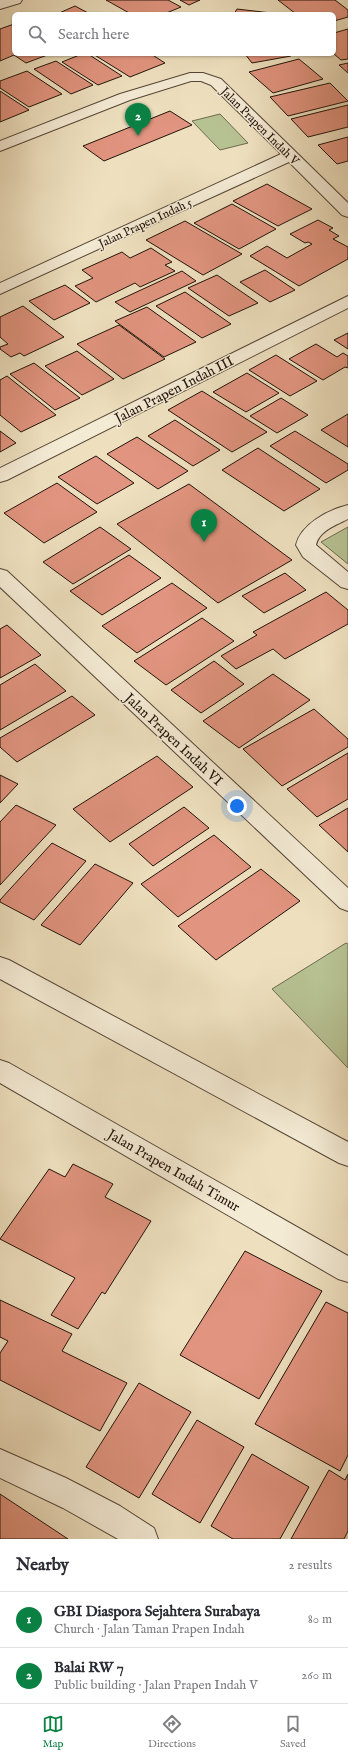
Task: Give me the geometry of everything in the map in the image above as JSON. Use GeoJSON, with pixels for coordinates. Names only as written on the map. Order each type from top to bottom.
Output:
{"type":"FeatureCollection","features":[{"type":"Feature","properties":{"kind":"street"},"geometry":{"type":"LineString","coordinates":[[0,6],[15,0]]}},
{"type":"Feature","properties":{"kind":"street","name":"Jalan Prapen Indah V"},"geometry":{"type":"LineString","coordinates":[[0,146],[125,97],[196,76],[216,82],[348,212]]}},
{"type":"Feature","properties":{"kind":"street","name":"Jalan Prapen Indah 5"},"geometry":{"type":"LineString","coordinates":[[0,289],[290,156]]}},
{"type":"Feature","properties":{"kind":"street","name":"Jalan Prapen Indah III"},"geometry":{"type":"LineString","coordinates":[[0,476],[348,302]]}},
{"type":"Feature","properties":{"kind":"street"},"geometry":{"type":"LineString","coordinates":[[348,511],[314,530],[308,538],[306,545],[310,552],[348,582]]}},
{"type":"Feature","properties":{"kind":"street","name":"Jalan Prapen Indah VI"},"geometry":{"type":"LineString","coordinates":[[0,576],[348,902]]}},
{"type":"Feature","properties":{"kind":"street"},"geometry":{"type":"LineString","coordinates":[[0,966],[95,1020],[348,1155]]}},
{"type":"Feature","properties":{"kind":"street","name":"Jalan Prapen Indah Timur"},"geometry":{"type":"LineString","coordinates":[[0,1070],[348,1270]]}},
{"type":"Feature","properties":{"kind":"street"},"geometry":{"type":"LineString","coordinates":[[0,1463],[88,1504],[123,1524],[143,1539]]}},
{"type":"Feature","properties":{"kind":"green space"},"geometry":{"type":"Polygon","coordinates":[[[220,114],[248,143],[220,150],[192,121],[220,114]]]}},
{"type":"Feature","properties":{"kind":"green space"},"geometry":{"type":"Polygon","coordinates":[[[348,527],[348,564],[321,542],[348,527]]]}},
{"type":"Feature","properties":{"kind":"green space"},"geometry":{"type":"Polygon","coordinates":[[[346,943],[348,944],[348,1068],[272,989],[346,943]]]}},
{"type":"Feature","properties":{"kind":"building"},"geometry":{"type":"Polygon","coordinates":[[[106,0],[168,0],[181,7],[169,12],[127,12],[106,0]]]}},
{"type":"Feature","properties":{"kind":"building"},"geometry":{"type":"Polygon","coordinates":[[[180,0],[200,0],[189,5],[180,0]]]}},
{"type":"Feature","properties":{"kind":"building"},"geometry":{"type":"Polygon","coordinates":[[[278,0],[335,0],[348,10],[348,17],[336,20],[336,12],[293,12],[278,0]]]}},
{"type":"Feature","properties":{"kind":"building"},"geometry":{"type":"Polygon","coordinates":[[[75,6],[86,12],[62,12],[75,6]]]}},
{"type":"Feature","properties":{"kind":"building"},"geometry":{"type":"Polygon","coordinates":[[[237,9],[262,12],[235,12],[237,9]]]}},
{"type":"Feature","properties":{"kind":"building"},"geometry":{"type":"Polygon","coordinates":[[[12,25],[12,56],[0,61],[0,29],[12,25]]]}},
{"type":"Feature","properties":{"kind":"building"},"geometry":{"type":"Polygon","coordinates":[[[348,29],[348,59],[341,60],[336,56],[336,32],[348,29]]]}},
{"type":"Feature","properties":{"kind":"building"},"geometry":{"type":"Polygon","coordinates":[[[16,56],[45,56],[26,63],[16,56]]]}},
{"type":"Feature","properties":{"kind":"building"},"geometry":{"type":"Polygon","coordinates":[[[77,56],[91,56],[122,76],[98,85],[62,62],[77,56]]]}},
{"type":"Feature","properties":{"kind":"building"},"geometry":{"type":"Polygon","coordinates":[[[96,56],[154,56],[165,63],[130,77],[96,56]]]}},
{"type":"Feature","properties":{"kind":"building"},"geometry":{"type":"Polygon","coordinates":[[[247,56],[291,56],[252,63],[247,56]]]}},
{"type":"Feature","properties":{"kind":"building"},"geometry":{"type":"Polygon","coordinates":[[[299,59],[323,79],[273,93],[249,72],[299,59]]]}},
{"type":"Feature","properties":{"kind":"building"},"geometry":{"type":"Polygon","coordinates":[[[56,61],[93,85],[71,94],[34,69],[56,61]]]}},
{"type":"Feature","properties":{"kind":"building"},"geometry":{"type":"Polygon","coordinates":[[[348,63],[348,73],[339,65],[348,63]]]}},
{"type":"Feature","properties":{"kind":"building"},"geometry":{"type":"Polygon","coordinates":[[[27,71],[62,94],[29,107],[0,88],[0,81],[27,71]]]}},
{"type":"Feature","properties":{"kind":"building"},"geometry":{"type":"Polygon","coordinates":[[[330,83],[348,101],[288,116],[270,97],[330,83]]]}},
{"type":"Feature","properties":{"kind":"building"},"geometry":{"type":"Polygon","coordinates":[[[0,91],[29,110],[0,122],[0,91]]]}},
{"type":"Feature","properties":{"kind":"building"},"geometry":{"type":"Polygon","coordinates":[[[348,105],[348,127],[308,137],[291,119],[348,105]]]}},
{"type":"Feature","properties":{"kind":"building"},"geometry":{"type":"Polygon","coordinates":[[[170,111],[192,125],[104,161],[83,146],[170,111]]]}},
{"type":"Feature","properties":{"kind":"building"},"geometry":{"type":"Polygon","coordinates":[[[348,137],[348,161],[337,164],[318,145],[348,137]]]}},
{"type":"Feature","properties":{"kind":"building"},"geometry":{"type":"Polygon","coordinates":[[[267,184],[312,209],[278,226],[233,201],[267,184]]]}},
{"type":"Feature","properties":{"kind":"building"},"geometry":{"type":"Polygon","coordinates":[[[232,204],[276,229],[239,249],[194,223],[232,204]]]}},
{"type":"Feature","properties":{"kind":"building"},"geometry":{"type":"Polygon","coordinates":[[[318,220],[333,228],[329,230],[339,236],[333,239],[348,247],[348,259],[299,286],[250,256],[267,246],[287,258],[312,244],[308,242],[305,243],[290,234],[318,220]]]}},
{"type":"Feature","properties":{"kind":"building"},"geometry":{"type":"Polygon","coordinates":[[[185,221],[242,254],[203,275],[146,240],[185,221]]]}},
{"type":"Feature","properties":{"kind":"building"},"geometry":{"type":"Polygon","coordinates":[[[151,248],[172,262],[165,265],[175,271],[140,287],[135,283],[96,302],[75,286],[93,278],[82,270],[122,252],[130,258],[151,248]]]}},
{"type":"Feature","properties":{"kind":"building"},"geometry":{"type":"Polygon","coordinates":[[[265,270],[295,290],[270,302],[240,282],[265,270]]]}},
{"type":"Feature","properties":{"kind":"building"},"geometry":{"type":"Polygon","coordinates":[[[182,271],[196,281],[130,312],[115,302],[182,271]]]}},
{"type":"Feature","properties":{"kind":"building"},"geometry":{"type":"Polygon","coordinates":[[[217,275],[258,303],[229,316],[188,288],[217,275]]]}},
{"type":"Feature","properties":{"kind":"building"},"geometry":{"type":"Polygon","coordinates":[[[65,285],[90,303],[54,320],[29,301],[65,285]]]}},
{"type":"Feature","properties":{"kind":"building"},"geometry":{"type":"Polygon","coordinates":[[[185,292],[231,324],[202,338],[156,306],[185,292]]]}},
{"type":"Feature","properties":{"kind":"building"},"geometry":{"type":"Polygon","coordinates":[[[23,306],[64,337],[24,356],[20,353],[11,357],[0,349],[0,347],[8,344],[0,337],[0,317],[23,306]]]}},
{"type":"Feature","properties":{"kind":"building"},"geometry":{"type":"Polygon","coordinates":[[[147,307],[196,342],[164,357],[115,321],[147,307]]]}},
{"type":"Feature","properties":{"kind":"building"},"geometry":{"type":"Polygon","coordinates":[[[119,325],[165,359],[123,379],[77,344],[119,325]]]}},
{"type":"Feature","properties":{"kind":"building"},"geometry":{"type":"Polygon","coordinates":[[[348,333],[348,349],[334,340],[348,333]]]}},
{"type":"Feature","properties":{"kind":"building"},"geometry":{"type":"Polygon","coordinates":[[[316,344],[337,357],[343,353],[348,356],[348,368],[345,367],[323,380],[289,359],[316,344]]]}},
{"type":"Feature","properties":{"kind":"building"},"geometry":{"type":"Polygon","coordinates":[[[77,351],[114,379],[82,395],[45,366],[77,351]]]}},
{"type":"Feature","properties":{"kind":"building"},"geometry":{"type":"Polygon","coordinates":[[[276,355],[317,381],[290,396],[249,370],[276,355]]]}},
{"type":"Feature","properties":{"kind":"building"},"geometry":{"type":"Polygon","coordinates":[[[34,363],[80,398],[55,410],[10,374],[34,363]]]}},
{"type":"Feature","properties":{"kind":"building"},"geometry":{"type":"Polygon","coordinates":[[[247,373],[279,393],[246,412],[213,392],[247,373]]]}},
{"type":"Feature","properties":{"kind":"building"},"geometry":{"type":"Polygon","coordinates":[[[7,376],[56,415],[21,432],[0,415],[0,380],[7,376]]]}},
{"type":"Feature","properties":{"kind":"building"},"geometry":{"type":"Polygon","coordinates":[[[202,391],[267,432],[232,452],[168,410],[202,391]]]}},
{"type":"Feature","properties":{"kind":"building"},"geometry":{"type":"Polygon","coordinates":[[[281,398],[308,415],[277,433],[250,416],[281,398]]]}},
{"type":"Feature","properties":{"kind":"building"},"geometry":{"type":"Polygon","coordinates":[[[348,414],[348,447],[321,430],[348,414]]]}},
{"type":"Feature","properties":{"kind":"building"},"geometry":{"type":"Polygon","coordinates":[[[175,420],[220,450],[193,466],[148,436],[175,420]]]}},
{"type":"Feature","properties":{"kind":"building"},"geometry":{"type":"Polygon","coordinates":[[[0,431],[16,443],[0,452],[0,431]]]}},
{"type":"Feature","properties":{"kind":"building"},"geometry":{"type":"Polygon","coordinates":[[[295,431],[348,464],[348,470],[326,483],[270,446],[295,431]]]}},
{"type":"Feature","properties":{"kind":"building"},"geometry":{"type":"Polygon","coordinates":[[[137,437],[188,471],[158,489],[107,454],[137,437]]]}},
{"type":"Feature","properties":{"kind":"building"},"geometry":{"type":"Polygon","coordinates":[[[258,448],[320,489],[284,511],[222,470],[258,448]]]}},
{"type":"Feature","properties":{"kind":"building"},"geometry":{"type":"Polygon","coordinates":[[[96,456],[134,483],[97,504],[58,477],[96,456]]]}},
{"type":"Feature","properties":{"kind":"building"},"geometry":{"type":"Polygon","coordinates":[[[57,483],[97,512],[44,543],[4,513],[57,483]]]}},
{"type":"Feature","properties":{"kind":"building"},"geometry":{"type":"Polygon","coordinates":[[[189,484],[292,560],[218,603],[117,524],[189,484]]]}},
{"type":"Feature","properties":{"kind":"building"},"geometry":{"type":"Polygon","coordinates":[[[100,527],[131,549],[73,584],[43,562],[100,527]]]}},
{"type":"Feature","properties":{"kind":"building"},"geometry":{"type":"Polygon","coordinates":[[[129,555],[161,578],[102,615],[70,591],[129,555]]]}},
{"type":"Feature","properties":{"kind":"building"},"geometry":{"type":"Polygon","coordinates":[[[285,573],[306,590],[264,613],[242,596],[285,573]]]}},
{"type":"Feature","properties":{"kind":"building"},"geometry":{"type":"Polygon","coordinates":[[[172,583],[207,608],[137,653],[102,626],[172,583]]]}},
{"type":"Feature","properties":{"kind":"building"},"geometry":{"type":"Polygon","coordinates":[[[326,592],[348,610],[348,624],[285,659],[273,649],[236,669],[221,656],[257,635],[253,632],[326,592]]]}},
{"type":"Feature","properties":{"kind":"building"},"geometry":{"type":"Polygon","coordinates":[[[202,618],[234,641],[166,685],[134,661],[202,618]]]}},
{"type":"Feature","properties":{"kind":"building"},"geometry":{"type":"Polygon","coordinates":[[[7,625],[41,655],[0,678],[0,629],[7,625]]]}},
{"type":"Feature","properties":{"kind":"building"},"geometry":{"type":"Polygon","coordinates":[[[214,661],[244,684],[201,713],[171,690],[214,661]]]}},
{"type":"Feature","properties":{"kind":"building"},"geometry":{"type":"Polygon","coordinates":[[[35,664],[66,691],[0,730],[0,685],[35,664]]]}},
{"type":"Feature","properties":{"kind":"building"},"geometry":{"type":"Polygon","coordinates":[[[273,674],[310,700],[239,748],[203,721],[273,674]]]}},
{"type":"Feature","properties":{"kind":"building"},"geometry":{"type":"Polygon","coordinates":[[[72,696],[95,715],[17,762],[0,747],[0,738],[72,696]]]}},
{"type":"Feature","properties":{"kind":"building"},"geometry":{"type":"Polygon","coordinates":[[[314,709],[348,739],[348,747],[282,786],[243,749],[314,709]]]}},
{"type":"Feature","properties":{"kind":"building"},"geometry":{"type":"Polygon","coordinates":[[[348,753],[348,799],[317,817],[287,789],[348,753]]]}},
{"type":"Feature","properties":{"kind":"building"},"geometry":{"type":"Polygon","coordinates":[[[157,756],[193,787],[110,842],[73,809],[157,756]]]}},
{"type":"Feature","properties":{"kind":"building"},"geometry":{"type":"Polygon","coordinates":[[[0,775],[18,784],[0,803],[0,775]]]}},
{"type":"Feature","properties":{"kind":"building"},"geometry":{"type":"Polygon","coordinates":[[[16,805],[56,825],[0,885],[0,822],[16,805]]]}},
{"type":"Feature","properties":{"kind":"building"},"geometry":{"type":"Polygon","coordinates":[[[184,807],[209,828],[153,866],[129,844],[184,807]]]}},
{"type":"Feature","properties":{"kind":"building"},"geometry":{"type":"Polygon","coordinates":[[[348,808],[348,852],[319,825],[348,808]]]}},
{"type":"Feature","properties":{"kind":"building"},"geometry":{"type":"Polygon","coordinates":[[[214,835],[251,867],[178,917],[141,884],[214,835]]]}},
{"type":"Feature","properties":{"kind":"building"},"geometry":{"type":"Polygon","coordinates":[[[52,843],[86,861],[34,920],[0,902],[0,900],[52,843]]]}},
{"type":"Feature","properties":{"kind":"building"},"geometry":{"type":"Polygon","coordinates":[[[95,864],[133,883],[80,945],[41,925],[95,864]]]}},
{"type":"Feature","properties":{"kind":"building"},"geometry":{"type":"Polygon","coordinates":[[[261,869],[300,901],[216,960],[178,926],[261,869]]]}},
{"type":"Feature","properties":{"kind":"building"},"geometry":{"type":"Polygon","coordinates":[[[73,1164],[113,1184],[105,1197],[151,1221],[105,1294],[102,1292],[78,1329],[51,1315],[75,1278],[0,1239],[49,1169],[65,1177],[73,1164]]]}},
{"type":"Feature","properties":{"kind":"building"},"geometry":{"type":"Polygon","coordinates":[[[245,1251],[322,1291],[259,1399],[180,1355],[245,1251]]]}},
{"type":"Feature","properties":{"kind":"building"},"geometry":{"type":"Polygon","coordinates":[[[0,1300],[72,1334],[62,1351],[127,1383],[100,1431],[0,1380],[0,1353],[8,1341],[0,1337],[0,1300]]]}},
{"type":"Feature","properties":{"kind":"building"},"geometry":{"type":"Polygon","coordinates":[[[326,1302],[348,1313],[348,1455],[340,1471],[255,1424],[326,1302]]]}},
{"type":"Feature","properties":{"kind":"building"},"geometry":{"type":"Polygon","coordinates":[[[139,1383],[191,1412],[139,1498],[86,1467],[139,1383]]]}},
{"type":"Feature","properties":{"kind":"building"},"geometry":{"type":"Polygon","coordinates":[[[197,1420],[244,1447],[200,1523],[152,1494],[197,1420]]]}},
{"type":"Feature","properties":{"kind":"building"},"geometry":{"type":"Polygon","coordinates":[[[252,1454],[309,1487],[280,1539],[233,1539],[211,1526],[252,1454]]]}},
{"type":"Feature","properties":{"kind":"building"},"geometry":{"type":"Polygon","coordinates":[[[329,1470],[345,1480],[348,1474],[348,1531],[344,1539],[291,1539],[329,1470]]]}},
{"type":"Feature","properties":{"kind":"building"},"geometry":{"type":"Polygon","coordinates":[[[0,1494],[68,1539],[0,1539],[0,1494]]]}},
{"type":"Feature","properties":{"kind":"place","name":"Balai RW 7"},"geometry":{"type":"Point","coordinates":[138,136]}},
{"type":"Feature","properties":{"kind":"place","name":"GBI Diaspora Sejahtera Surabaya"},"geometry":{"type":"Point","coordinates":[204,542]}}]}
